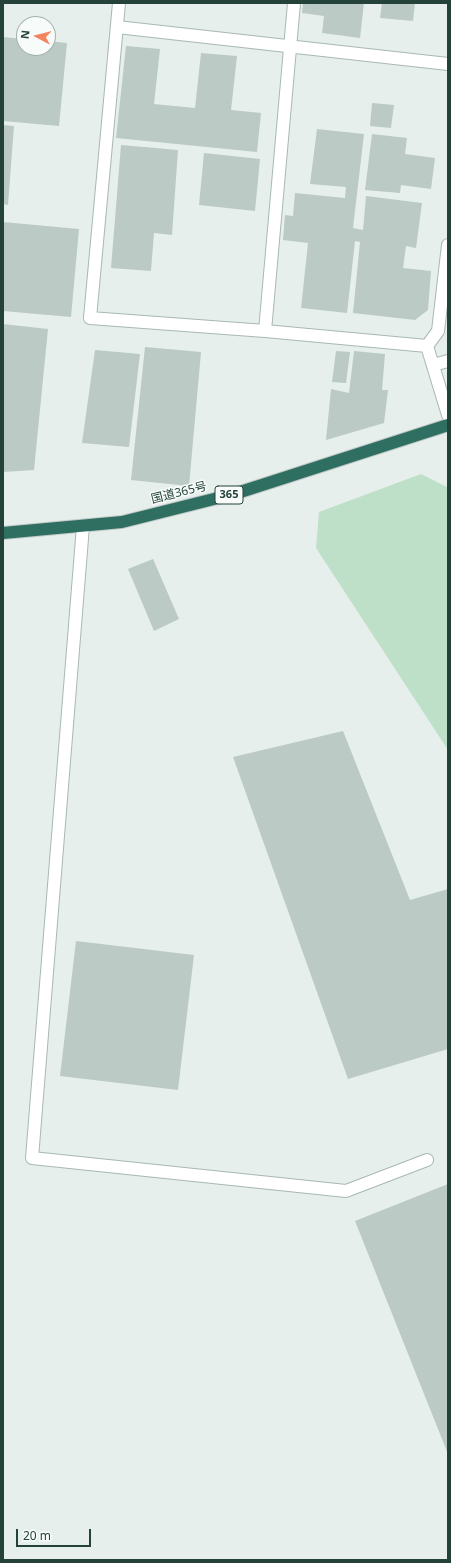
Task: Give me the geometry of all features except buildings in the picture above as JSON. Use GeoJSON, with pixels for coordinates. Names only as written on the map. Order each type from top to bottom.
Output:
{"type":"FeatureCollection","features":[{"type":"Feature","properties":{"kind":"highway","name":"国道365号"},"geometry":{"type":"LineString","coordinates":[[3,533],[122,522],[234,494],[448,425]]}},
{"type":"Feature","properties":{"kind":"street"},"geometry":{"type":"LineString","coordinates":[[119,3],[90,318],[265,331],[427,346]]}},
{"type":"Feature","properties":{"kind":"street"},"geometry":{"type":"LineString","coordinates":[[265,331],[294,3]]}},
{"type":"Feature","properties":{"kind":"street"},"geometry":{"type":"LineString","coordinates":[[117,27],[448,64]]}},
{"type":"Feature","properties":{"kind":"street"},"geometry":{"type":"LineString","coordinates":[[427,346],[438,331],[448,245]]}},
{"type":"Feature","properties":{"kind":"street"},"geometry":{"type":"LineString","coordinates":[[427,346],[448,415]]}},
{"type":"Feature","properties":{"kind":"street"},"geometry":{"type":"LineString","coordinates":[[433,365],[448,361]]}},
{"type":"Feature","properties":{"kind":"street"},"geometry":{"type":"LineString","coordinates":[[83,526],[32,1158],[346,1191],[427,1160]]}},
{"type":"Feature","properties":{"kind":"green space"},"geometry":{"type":"Polygon","coordinates":[[[421,474],[447,487],[448,490],[448,750],[316,548],[319,512],[421,474]]]}}]}
